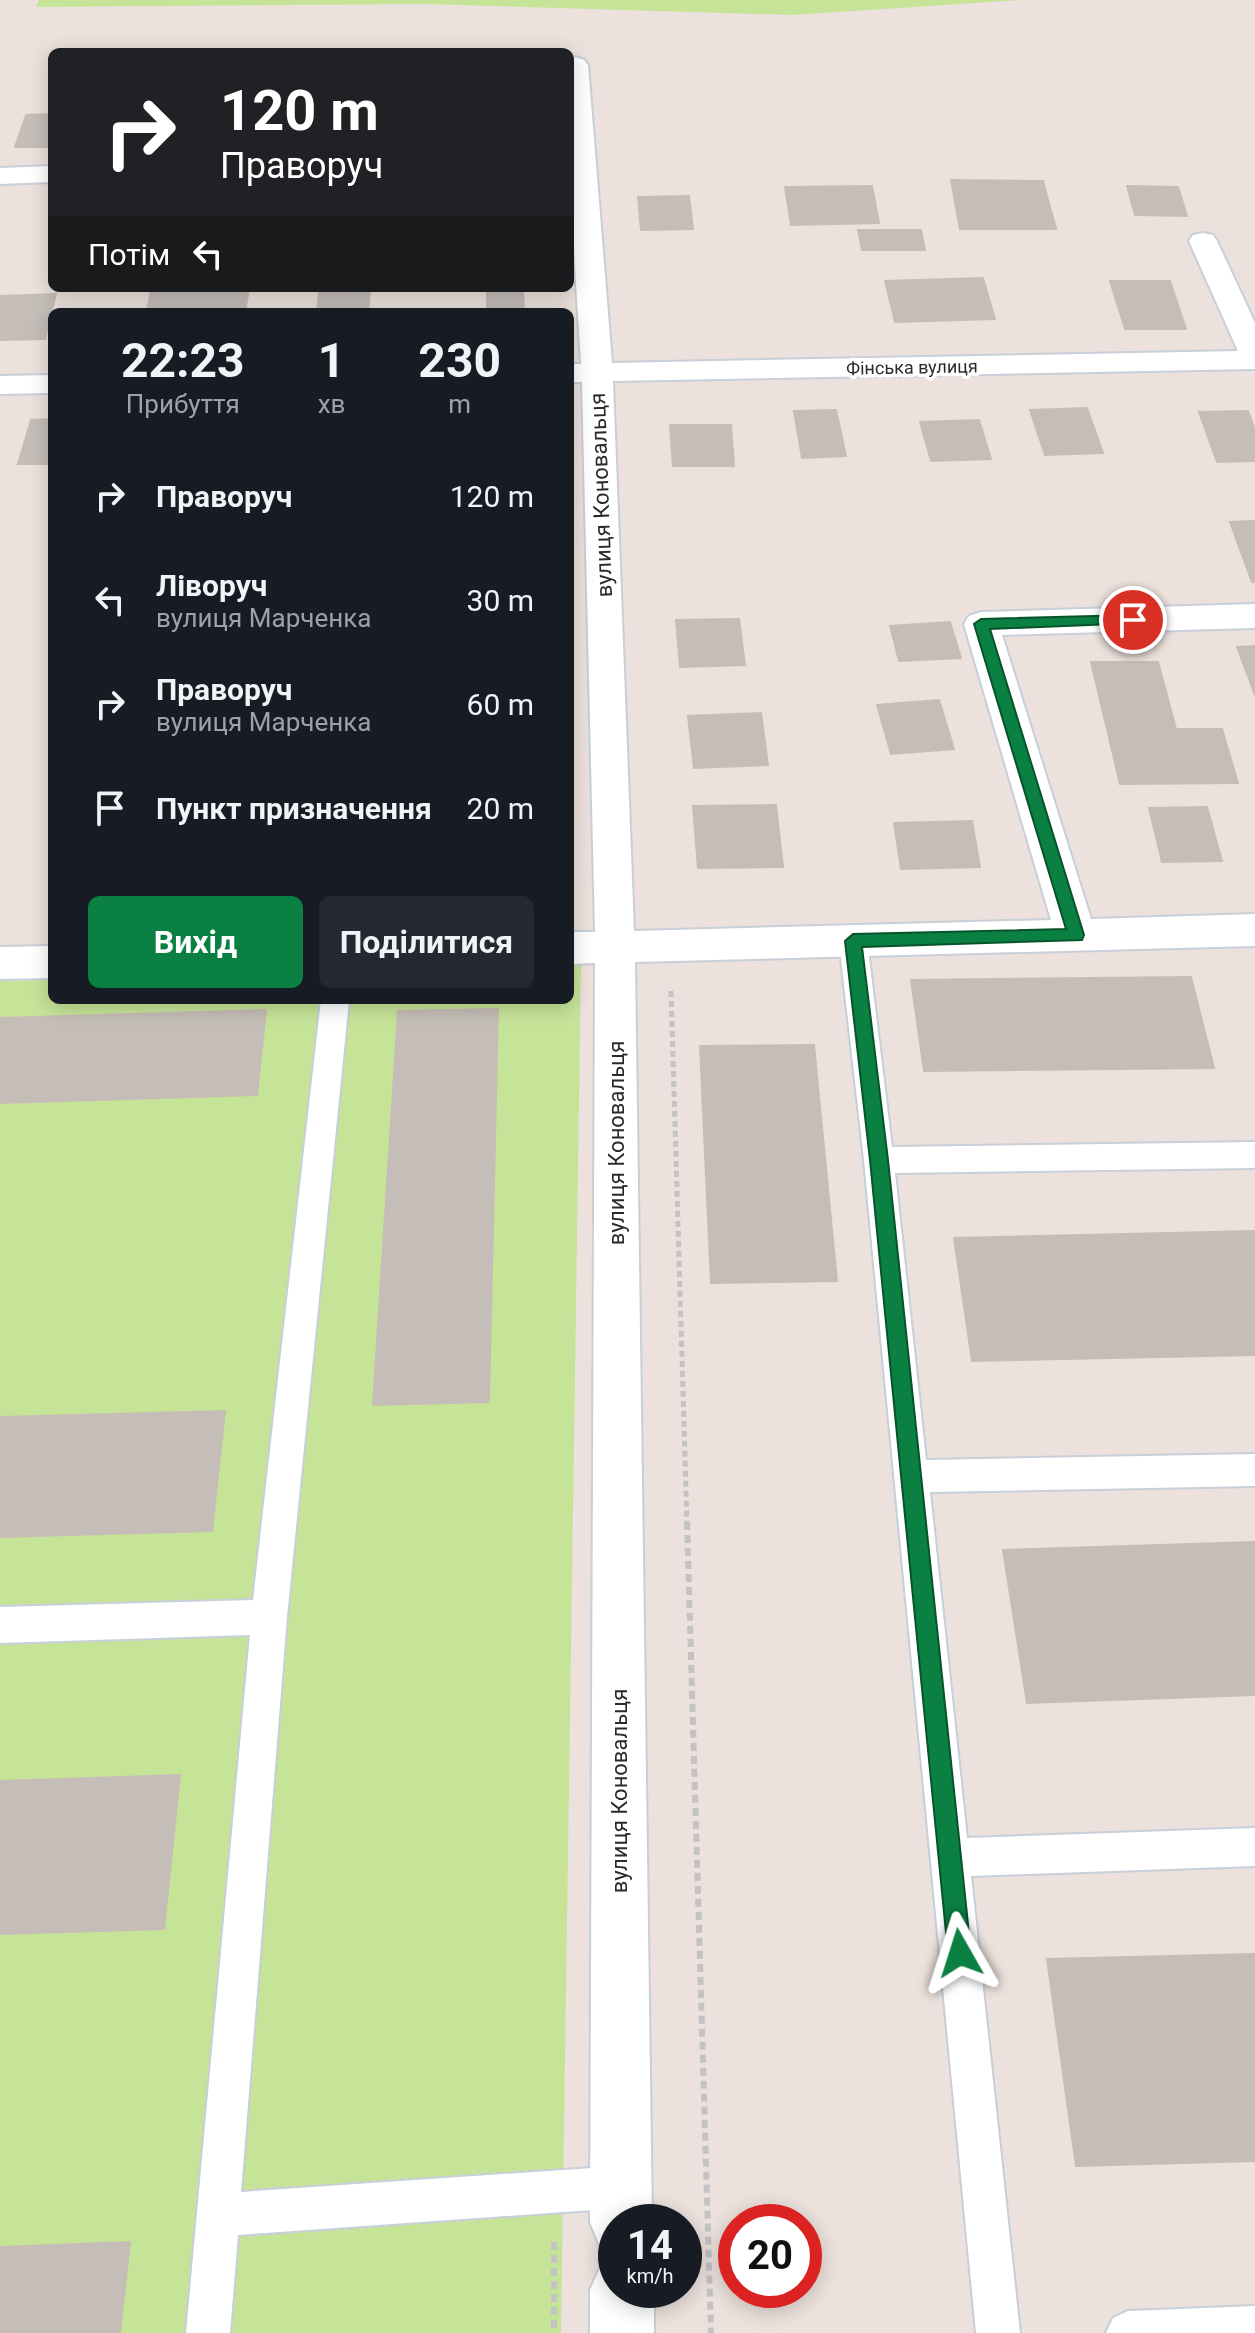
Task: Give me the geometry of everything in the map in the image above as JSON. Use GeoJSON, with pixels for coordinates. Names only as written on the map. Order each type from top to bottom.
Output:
{"type":"FeatureCollection","features":[{"type":"Feature","properties":{"kind":"street","name":"вулиця Коновальця"},"geometry":{"type":"LineString","coordinates":[[575,65],[583,372],[615,947],[621,2204]]}},
{"type":"Feature","properties":{"kind":"street"},"geometry":{"type":"LineString","coordinates":[[0,176],[48,174]]}},
{"type":"Feature","properties":{"kind":"street"},"geometry":{"type":"LineString","coordinates":[[1203,241],[1255,358]]}},
{"type":"Feature","properties":{"kind":"street","name":"Фінська вулиця"},"geometry":{"type":"LineString","coordinates":[[583,372],[1255,358]]}},
{"type":"Feature","properties":{"kind":"street"},"geometry":{"type":"LineString","coordinates":[[0,385],[48,384]]}},
{"type":"Feature","properties":{"kind":"street"},"geometry":{"type":"LineString","coordinates":[[1076,935],[981,624],[1255,616]]}},
{"type":"Feature","properties":{"kind":"street"},"geometry":{"type":"LineString","coordinates":[[574,948],[1255,930]]}},
{"type":"Feature","properties":{"kind":"street"},"geometry":{"type":"LineString","coordinates":[[0,963],[48,962]]}},
{"type":"Feature","properties":{"kind":"street"},"geometry":{"type":"LineString","coordinates":[[622,2308],[622,2333]]}},
{"type":"Feature","properties":{"kind":"lane"},"geometry":{"type":"LineString","coordinates":[[853,941],[879,1160],[998,2333]]}},
{"type":"Feature","properties":{"kind":"lane"},"geometry":{"type":"LineString","coordinates":[[208,2333],[269,1617],[335,1004]]}},
{"type":"Feature","properties":{"kind":"lane"},"geometry":{"type":"LineString","coordinates":[[879,1160],[1255,1155]]}},
{"type":"Feature","properties":{"kind":"lane"},"geometry":{"type":"LineString","coordinates":[[911,1476],[1255,1470]]}},
{"type":"Feature","properties":{"kind":"lane"},"geometry":{"type":"LineString","coordinates":[[0,1625],[269,1617]]}},
{"type":"Feature","properties":{"kind":"lane"},"geometry":{"type":"LineString","coordinates":[[950,1858],[1255,1847]]}},
{"type":"Feature","properties":{"kind":"lane"},"geometry":{"type":"LineString","coordinates":[[220,2215],[554,2191],[621,2204]]}},
{"type":"Feature","properties":{"kind":"lane"},"geometry":{"type":"LineString","coordinates":[[1128,2333],[1255,2328]]}},
{"type":"Feature","properties":{"kind":"path"},"geometry":{"type":"LineString","coordinates":[[669,946],[711,2333]]}},
{"type":"Feature","properties":{"kind":"path"},"geometry":{"type":"LineString","coordinates":[[554,2191],[554,2333]]}},
{"type":"Feature","properties":{"kind":"green space"},"geometry":{"type":"Polygon","coordinates":[[[39,0],[1020,0],[791,15],[427,4],[36,7],[39,0]]]}},
{"type":"Feature","properties":{"kind":"green space"},"geometry":{"type":"Polygon","coordinates":[[[574,965],[581,965],[561,2333],[0,2333],[0,981],[48,980],[48,1004],[574,1004],[574,965]]]}},
{"type":"Feature","properties":{"kind":"building"},"geometry":{"type":"Polygon","coordinates":[[[48,114],[48,147],[15,147],[26,115],[48,114]]]}},
{"type":"Feature","properties":{"kind":"building"},"geometry":{"type":"Polygon","coordinates":[[[951,180],[1043,181],[1056,229],[960,229],[951,180]]]}},
{"type":"Feature","properties":{"kind":"building"},"geometry":{"type":"Polygon","coordinates":[[[872,186],[879,223],[791,225],[785,187],[872,186]]]}},
{"type":"Feature","properties":{"kind":"building"},"geometry":{"type":"Polygon","coordinates":[[[1127,186],[1178,187],[1187,216],[1135,215],[1127,186]]]}},
{"type":"Feature","properties":{"kind":"building"},"geometry":{"type":"Polygon","coordinates":[[[689,196],[693,229],[641,230],[638,197],[689,196]]]}},
{"type":"Feature","properties":{"kind":"building"},"geometry":{"type":"Polygon","coordinates":[[[858,230],[921,230],[925,250],[862,250],[858,230]]]}},
{"type":"Feature","properties":{"kind":"building"},"geometry":{"type":"Polygon","coordinates":[[[983,278],[995,319],[895,322],[885,281],[983,278]]]}},
{"type":"Feature","properties":{"kind":"building"},"geometry":{"type":"Polygon","coordinates":[[[1110,281],[1170,281],[1186,329],[1125,329],[1110,281]]]}},
{"type":"Feature","properties":{"kind":"building"},"geometry":{"type":"Polygon","coordinates":[[[151,292],[248,292],[246,308],[148,308],[151,292]]]}},
{"type":"Feature","properties":{"kind":"building"},"geometry":{"type":"Polygon","coordinates":[[[319,292],[370,292],[368,308],[317,308],[319,292]]]}},
{"type":"Feature","properties":{"kind":"building"},"geometry":{"type":"Polygon","coordinates":[[[487,292],[523,292],[524,308],[487,308],[487,292]]]}},
{"type":"Feature","properties":{"kind":"building"},"geometry":{"type":"Polygon","coordinates":[[[56,294],[53,308],[48,308],[45,339],[0,340],[0,296],[56,294]]]}},
{"type":"Feature","properties":{"kind":"building"},"geometry":{"type":"Polygon","coordinates":[[[1087,408],[1103,453],[1045,455],[1030,410],[1087,408]]]}},
{"type":"Feature","properties":{"kind":"building"},"geometry":{"type":"Polygon","coordinates":[[[836,410],[846,456],[802,458],[794,411],[836,410]]]}},
{"type":"Feature","properties":{"kind":"building"},"geometry":{"type":"Polygon","coordinates":[[[1248,411],[1255,430],[1255,461],[1217,462],[1199,412],[1248,411]]]}},
{"type":"Feature","properties":{"kind":"building"},"geometry":{"type":"Polygon","coordinates":[[[48,419],[48,464],[18,464],[31,420],[48,419]]]}},
{"type":"Feature","properties":{"kind":"building"},"geometry":{"type":"Polygon","coordinates":[[[979,420],[991,459],[931,461],[920,422],[979,420]]]}},
{"type":"Feature","properties":{"kind":"building"},"geometry":{"type":"Polygon","coordinates":[[[670,425],[731,425],[734,466],[673,466],[670,425]]]}},
{"type":"Feature","properties":{"kind":"building"},"geometry":{"type":"Polygon","coordinates":[[[1255,521],[1255,582],[1252,582],[1230,522],[1255,521]]]}},
{"type":"Feature","properties":{"kind":"building"},"geometry":{"type":"Polygon","coordinates":[[[739,619],[745,665],[680,667],[676,620],[739,619]]]}},
{"type":"Feature","properties":{"kind":"building"},"geometry":{"type":"Polygon","coordinates":[[[950,622],[961,658],[899,661],[890,626],[950,622]]]}},
{"type":"Feature","properties":{"kind":"building"},"geometry":{"type":"Polygon","coordinates":[[[1255,646],[1255,695],[1237,647],[1255,646]]]}},
{"type":"Feature","properties":{"kind":"building"},"geometry":{"type":"Polygon","coordinates":[[[1091,662],[1158,662],[1176,729],[1222,729],[1238,783],[1120,784],[1091,662]]]}},
{"type":"Feature","properties":{"kind":"building"},"geometry":{"type":"Polygon","coordinates":[[[939,700],[954,749],[891,754],[877,705],[939,700]]]}},
{"type":"Feature","properties":{"kind":"building"},"geometry":{"type":"Polygon","coordinates":[[[761,713],[768,765],[694,768],[688,716],[761,713]]]}},
{"type":"Feature","properties":{"kind":"building"},"geometry":{"type":"Polygon","coordinates":[[[776,805],[783,867],[698,868],[693,806],[776,805]]]}},
{"type":"Feature","properties":{"kind":"building"},"geometry":{"type":"Polygon","coordinates":[[[1207,807],[1222,861],[1162,862],[1149,808],[1207,807]]]}},
{"type":"Feature","properties":{"kind":"building"},"geometry":{"type":"Polygon","coordinates":[[[972,821],[980,867],[901,869],[894,823],[972,821]]]}},
{"type":"Feature","properties":{"kind":"building"},"geometry":{"type":"Polygon","coordinates":[[[1191,977],[1214,1068],[924,1071],[911,980],[1191,977]]]}},
{"type":"Feature","properties":{"kind":"building"},"geometry":{"type":"Polygon","coordinates":[[[498,1009],[489,1402],[373,1405],[398,1011],[498,1009]]]}},
{"type":"Feature","properties":{"kind":"building"},"geometry":{"type":"Polygon","coordinates":[[[266,1010],[257,1095],[0,1103],[0,1018],[266,1010]]]}},
{"type":"Feature","properties":{"kind":"building"},"geometry":{"type":"Polygon","coordinates":[[[814,1045],[837,1281],[711,1283],[700,1046],[814,1045]]]}},
{"type":"Feature","properties":{"kind":"building"},"geometry":{"type":"Polygon","coordinates":[[[1254,1231],[1255,1355],[972,1361],[954,1238],[1254,1231]]]}},
{"type":"Feature","properties":{"kind":"building"},"geometry":{"type":"Polygon","coordinates":[[[225,1411],[212,1531],[0,1537],[0,1417],[225,1411]]]}},
{"type":"Feature","properties":{"kind":"building"},"geometry":{"type":"Polygon","coordinates":[[[1255,1542],[1255,1695],[1027,1703],[1003,1550],[1255,1542]]]}},
{"type":"Feature","properties":{"kind":"building"},"geometry":{"type":"Polygon","coordinates":[[[180,1775],[164,1929],[0,1934],[0,1781],[180,1775]]]}},
{"type":"Feature","properties":{"kind":"building"},"geometry":{"type":"Polygon","coordinates":[[[1255,1954],[1255,2161],[1076,2166],[1047,1959],[1255,1954]]]}},
{"type":"Feature","properties":{"kind":"building"},"geometry":{"type":"Polygon","coordinates":[[[130,2242],[120,2333],[0,2333],[0,2247],[130,2242]]]}},
{"type":"Feature","properties":{"kind":"route"},"geometry":{"type":"LineString","coordinates":[[960,1953],[879,1160],[853,941],[1076,935],[981,624],[1133,620]]}}]}
